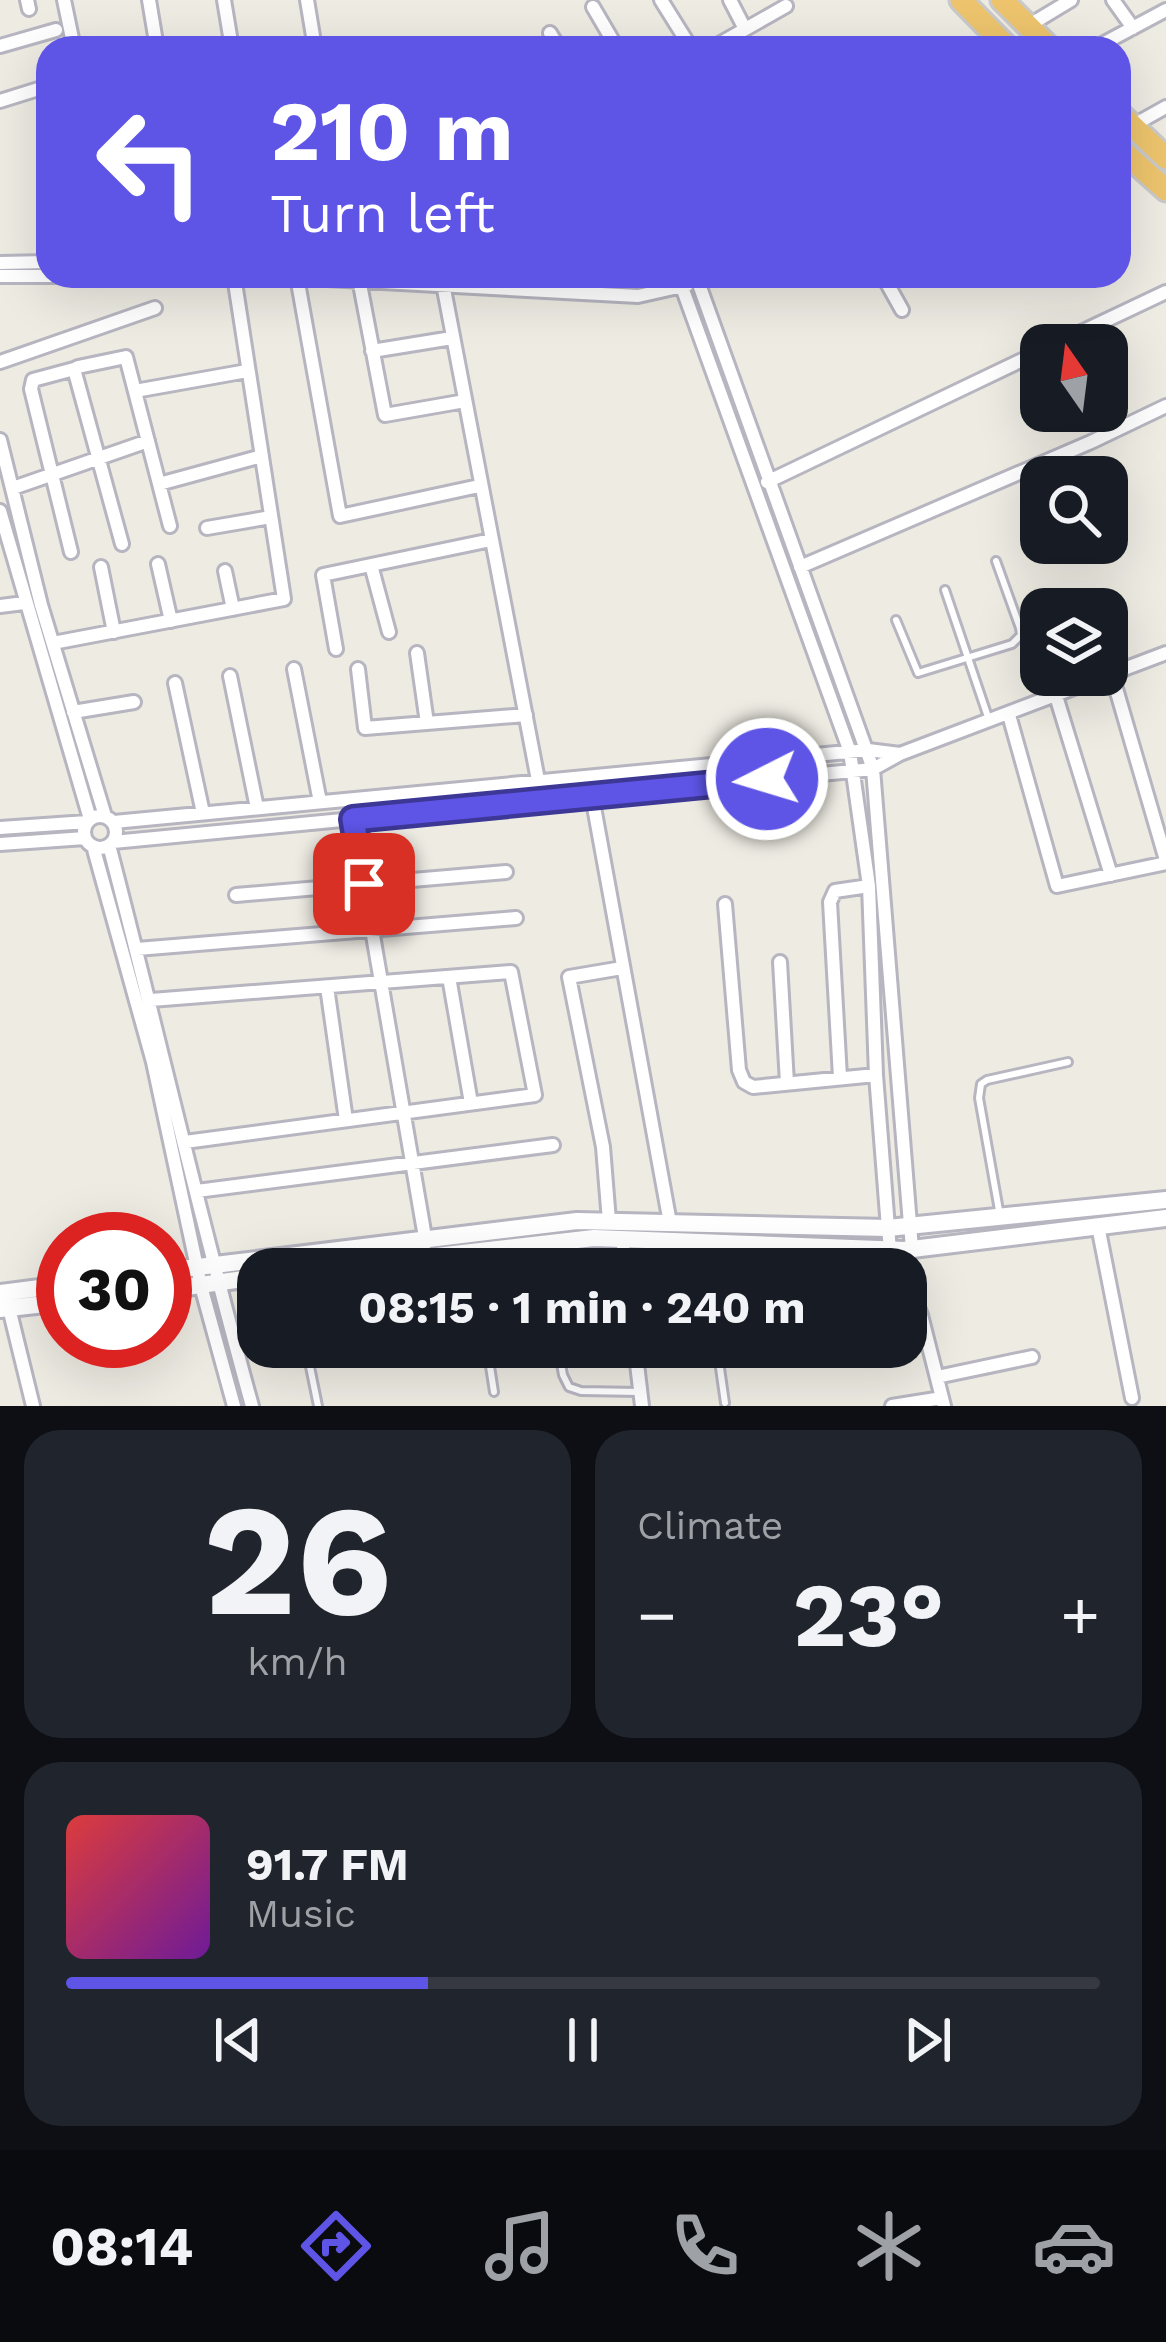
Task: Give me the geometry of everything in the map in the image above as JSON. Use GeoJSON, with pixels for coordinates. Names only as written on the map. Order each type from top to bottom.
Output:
{"type":"FeatureCollection","features":[{"type":"Feature","properties":{"kind":"highway"},"geometry":{"type":"LineString","coordinates":[[961,0],[996,36]]}},
{"type":"Feature","properties":{"kind":"highway"},"geometry":{"type":"LineString","coordinates":[[1002,0],[1038,36]]}},
{"type":"Feature","properties":{"kind":"highway"},"geometry":{"type":"LineString","coordinates":[[1131,125],[1166,158]]}},
{"type":"Feature","properties":{"kind":"highway"},"geometry":{"type":"LineString","coordinates":[[1131,159],[1166,190]]}},
{"type":"Feature","properties":{"kind":"street"},"geometry":{"type":"LineString","coordinates":[[64,0],[72,36]]}},
{"type":"Feature","properties":{"kind":"street"},"geometry":{"type":"LineString","coordinates":[[149,0],[155,36]]}},
{"type":"Feature","properties":{"kind":"street"},"geometry":{"type":"LineString","coordinates":[[224,0],[230,36]]}},
{"type":"Feature","properties":{"kind":"street"},"geometry":{"type":"LineString","coordinates":[[307,0],[313,36]]}},
{"type":"Feature","properties":{"kind":"street"},"geometry":{"type":"LineString","coordinates":[[661,0],[684,36]]}},
{"type":"Feature","properties":{"kind":"street"},"geometry":{"type":"LineString","coordinates":[[730,0],[746,29]]}},
{"type":"Feature","properties":{"kind":"street"},"geometry":{"type":"LineString","coordinates":[[1028,26],[1071,0]]}},
{"type":"Feature","properties":{"kind":"street"},"geometry":{"type":"LineString","coordinates":[[1113,0],[1133,28]]}},
{"type":"Feature","properties":{"kind":"street"},"geometry":{"type":"LineString","coordinates":[[733,36],[786,6]]}},
{"type":"Feature","properties":{"kind":"street"},"geometry":{"type":"LineString","coordinates":[[593,7],[610,36]]}},
{"type":"Feature","properties":{"kind":"street"},"geometry":{"type":"LineString","coordinates":[[1118,36],[1166,10]]}},
{"type":"Feature","properties":{"kind":"street"},"geometry":{"type":"LineString","coordinates":[[0,46],[56,30]]}},
{"type":"Feature","properties":{"kind":"street"},"geometry":{"type":"LineString","coordinates":[[0,101],[36,90]]}},
{"type":"Feature","properties":{"kind":"street"},"geometry":{"type":"LineString","coordinates":[[1131,118],[1166,107]]}},
{"type":"Feature","properties":{"kind":"street"},"geometry":{"type":"LineString","coordinates":[[0,263],[36,262]]}},
{"type":"Feature","properties":{"kind":"street"},"geometry":{"type":"LineString","coordinates":[[0,276],[36,276]]}},
{"type":"Feature","properties":{"kind":"street"},"geometry":{"type":"LineString","coordinates":[[53,643],[284,599],[236,288]]}},
{"type":"Feature","properties":{"kind":"street"},"geometry":{"type":"LineString","coordinates":[[299,288],[340,516],[479,486]]}},
{"type":"Feature","properties":{"kind":"street"},"geometry":{"type":"LineString","coordinates":[[361,288],[385,415],[465,401]]}},
{"type":"Feature","properties":{"kind":"street"},"geometry":{"type":"LineString","coordinates":[[443,288],[542,801]]}},
{"type":"Feature","properties":{"kind":"street"},"geometry":{"type":"LineString","coordinates":[[507,288],[638,296],[661,288]]}},
{"type":"Feature","properties":{"kind":"street"},"geometry":{"type":"LineString","coordinates":[[683,288],[850,752],[869,886],[876,1076],[890,1248]]}},
{"type":"Feature","properties":{"kind":"street"},"geometry":{"type":"LineString","coordinates":[[703,288],[767,482],[868,750],[912,1248]]}},
{"type":"Feature","properties":{"kind":"street"},"geometry":{"type":"LineString","coordinates":[[890,288],[902,310]]}},
{"type":"Feature","properties":{"kind":"street"},"geometry":{"type":"LineString","coordinates":[[1098,324],[1166,292]]}},
{"type":"Feature","properties":{"kind":"street"},"geometry":{"type":"LineString","coordinates":[[0,362],[154,308]]}},
{"type":"Feature","properties":{"kind":"street"},"geometry":{"type":"LineString","coordinates":[[372,351],[452,338]]}},
{"type":"Feature","properties":{"kind":"street"},"geometry":{"type":"LineString","coordinates":[[71,552],[31,389],[33,380],[74,369],[126,356],[170,526]]}},
{"type":"Feature","properties":{"kind":"street"},"geometry":{"type":"LineString","coordinates":[[767,482],[1020,361]]}},
{"type":"Feature","properties":{"kind":"street"},"geometry":{"type":"LineString","coordinates":[[74,369],[122,544]]}},
{"type":"Feature","properties":{"kind":"street"},"geometry":{"type":"LineString","coordinates":[[135,391],[247,371]]}},
{"type":"Feature","properties":{"kind":"street"},"geometry":{"type":"LineString","coordinates":[[800,567],[1166,406]]}},
{"type":"Feature","properties":{"kind":"street"},"geometry":{"type":"LineString","coordinates":[[0,440],[99,820],[89,842],[153,1062],[235,1406]]}},
{"type":"Feature","properties":{"kind":"street"},"geometry":{"type":"LineString","coordinates":[[13,488],[148,441]]}},
{"type":"Feature","properties":{"kind":"street"},"geometry":{"type":"LineString","coordinates":[[159,484],[262,456]]}},
{"type":"Feature","properties":{"kind":"street"},"geometry":{"type":"LineString","coordinates":[[0,511],[3,538],[99,820],[117,832],[111,844],[197,1191],[207,1275],[253,1406]]}},
{"type":"Feature","properties":{"kind":"street"},"geometry":{"type":"LineString","coordinates":[[207,528],[271,517]]}},
{"type":"Feature","properties":{"kind":"street"},"geometry":{"type":"LineString","coordinates":[[336,650],[323,575],[491,540]]}},
{"type":"Feature","properties":{"kind":"street"},"geometry":{"type":"LineString","coordinates":[[158,564],[171,621]]}},
{"type":"Feature","properties":{"kind":"street"},"geometry":{"type":"LineString","coordinates":[[371,565],[389,632]]}},
{"type":"Feature","properties":{"kind":"street"},"geometry":{"type":"LineString","coordinates":[[101,567],[114,632]]}},
{"type":"Feature","properties":{"kind":"street"},"geometry":{"type":"LineString","coordinates":[[225,571],[233,609]]}},
{"type":"Feature","properties":{"kind":"street"},"geometry":{"type":"LineString","coordinates":[[795,603],[811,599]]}},
{"type":"Feature","properties":{"kind":"street"},"geometry":{"type":"LineString","coordinates":[[0,606],[24,603]]}},
{"type":"Feature","properties":{"kind":"street"},"geometry":{"type":"LineString","coordinates":[[417,653],[427,723]]}},
{"type":"Feature","properties":{"kind":"street"},"geometry":{"type":"LineString","coordinates":[[1128,669],[1166,654]]}},
{"type":"Feature","properties":{"kind":"street"},"geometry":{"type":"LineString","coordinates":[[294,669],[320,802]]}},
{"type":"Feature","properties":{"kind":"street"},"geometry":{"type":"LineString","coordinates":[[358,669],[365,728],[526,716]]}},
{"type":"Feature","properties":{"kind":"street"},"geometry":{"type":"LineString","coordinates":[[230,676],[257,808]]}},
{"type":"Feature","properties":{"kind":"street"},"geometry":{"type":"LineString","coordinates":[[175,683],[203,813]]}},
{"type":"Feature","properties":{"kind":"street"},"geometry":{"type":"LineString","coordinates":[[0,844],[111,844],[872,769],[900,754],[1056,696],[1111,875]]}},
{"type":"Feature","properties":{"kind":"street"},"geometry":{"type":"LineString","coordinates":[[1009,715],[1057,886],[1166,861],[1118,696]]}},
{"type":"Feature","properties":{"kind":"street"},"geometry":{"type":"LineString","coordinates":[[73,712],[134,702]]}},
{"type":"Feature","properties":{"kind":"street"},"geometry":{"type":"LineString","coordinates":[[0,826],[203,813],[868,750],[900,754]]}},
{"type":"Feature","properties":{"kind":"street"},"geometry":{"type":"LineString","coordinates":[[592,796],[670,1222]]}},
{"type":"Feature","properties":{"kind":"street"},"geometry":{"type":"LineString","coordinates":[[353,819],[427,1248],[568,1222],[888,1228],[1166,1200]]}},
{"type":"Feature","properties":{"kind":"street"},"geometry":{"type":"LineString","coordinates":[[236,895],[506,872]]}},
{"type":"Feature","properties":{"kind":"street"},"geometry":{"type":"LineString","coordinates":[[840,1077],[830,902],[835,891],[869,886]]}},
{"type":"Feature","properties":{"kind":"street"},"geometry":{"type":"LineString","coordinates":[[725,904],[741,1078],[753,1087],[876,1076]]}},
{"type":"Feature","properties":{"kind":"street"},"geometry":{"type":"LineString","coordinates":[[136,950],[516,918]]}},
{"type":"Feature","properties":{"kind":"street"},"geometry":{"type":"LineString","coordinates":[[780,962],[787,1083]]}},
{"type":"Feature","properties":{"kind":"street"},"geometry":{"type":"LineString","coordinates":[[609,1221],[603,1147],[569,977],[622,968]]}},
{"type":"Feature","properties":{"kind":"street"},"geometry":{"type":"LineString","coordinates":[[151,1000],[511,971],[535,1095],[185,1142]]}},
{"type":"Feature","properties":{"kind":"street"},"geometry":{"type":"LineString","coordinates":[[449,977],[471,1103]]}},
{"type":"Feature","properties":{"kind":"street"},"geometry":{"type":"LineString","coordinates":[[327,986],[346,1120]]}},
{"type":"Feature","properties":{"kind":"street"},"geometry":{"type":"LineString","coordinates":[[197,1191],[553,1145]]}},
{"type":"Feature","properties":{"kind":"street"},"geometry":{"type":"LineString","coordinates":[[920,1248],[1166,1218]]}},
{"type":"Feature","properties":{"kind":"street"},"geometry":{"type":"LineString","coordinates":[[1098,1226],[1132,1398]]}},
{"type":"Feature","properties":{"kind":"street"},"geometry":{"type":"LineString","coordinates":[[522,1248],[622,1238],[869,1248]]}},
{"type":"Feature","properties":{"kind":"street"},"geometry":{"type":"LineString","coordinates":[[622,1238],[623,1248]]}},
{"type":"Feature","properties":{"kind":"street"},"geometry":{"type":"LineString","coordinates":[[192,1280],[237,1271]]}},
{"type":"Feature","properties":{"kind":"street"},"geometry":{"type":"LineString","coordinates":[[192,1274],[237,1276]]}},
{"type":"Feature","properties":{"kind":"street"},"geometry":{"type":"LineString","coordinates":[[3,1304],[36,1294]]}},
{"type":"Feature","properties":{"kind":"street"},"geometry":{"type":"LineString","coordinates":[[3,1304],[36,1303]]}},
{"type":"Feature","properties":{"kind":"street"},"geometry":{"type":"LineString","coordinates":[[3,1304],[33,1406]]}},
{"type":"Feature","properties":{"kind":"street"},"geometry":{"type":"LineString","coordinates":[[892,1406],[943,1402],[927,1338]]}},
{"type":"Feature","properties":{"kind":"street"},"geometry":{"type":"LineString","coordinates":[[937,1376],[1032,1358]]}},
{"type":"Feature","properties":{"kind":"street"},"geometry":{"type":"LineString","coordinates":[[637,1368],[641,1399]]}},
{"type":"Feature","properties":{"kind":"lane"},"geometry":{"type":"LineString","coordinates":[[896,620],[918,673],[1012,644],[1021,635],[996,561]]}},
{"type":"Feature","properties":{"kind":"lane"},"geometry":{"type":"LineString","coordinates":[[945,590],[989,722]]}},
{"type":"Feature","properties":{"kind":"lane"},"geometry":{"type":"LineString","coordinates":[[1000,1217],[979,1098],[981,1084],[1068,1063]]}},
{"type":"Feature","properties":{"kind":"lane"},"geometry":{"type":"LineString","coordinates":[[701,1240],[702,1248]]}},
{"type":"Feature","properties":{"kind":"lane"},"geometry":{"type":"LineString","coordinates":[[542,1243],[543,1248]]}},
{"type":"Feature","properties":{"kind":"lane"},"geometry":{"type":"LineString","coordinates":[[310,1368],[318,1406]]}},
{"type":"Feature","properties":{"kind":"lane"},"geometry":{"type":"LineString","coordinates":[[490,1368],[494,1391]]}},
{"type":"Feature","properties":{"kind":"lane"},"geometry":{"type":"LineString","coordinates":[[561,1368],[569,1388],[641,1399]]}},
{"type":"Feature","properties":{"kind":"lane"},"geometry":{"type":"LineString","coordinates":[[720,1368],[725,1403]]}},
{"type":"Feature","properties":{"kind":"route"},"geometry":{"type":"LineString","coordinates":[[364,884],[353,819],[767,779]]}}]}
